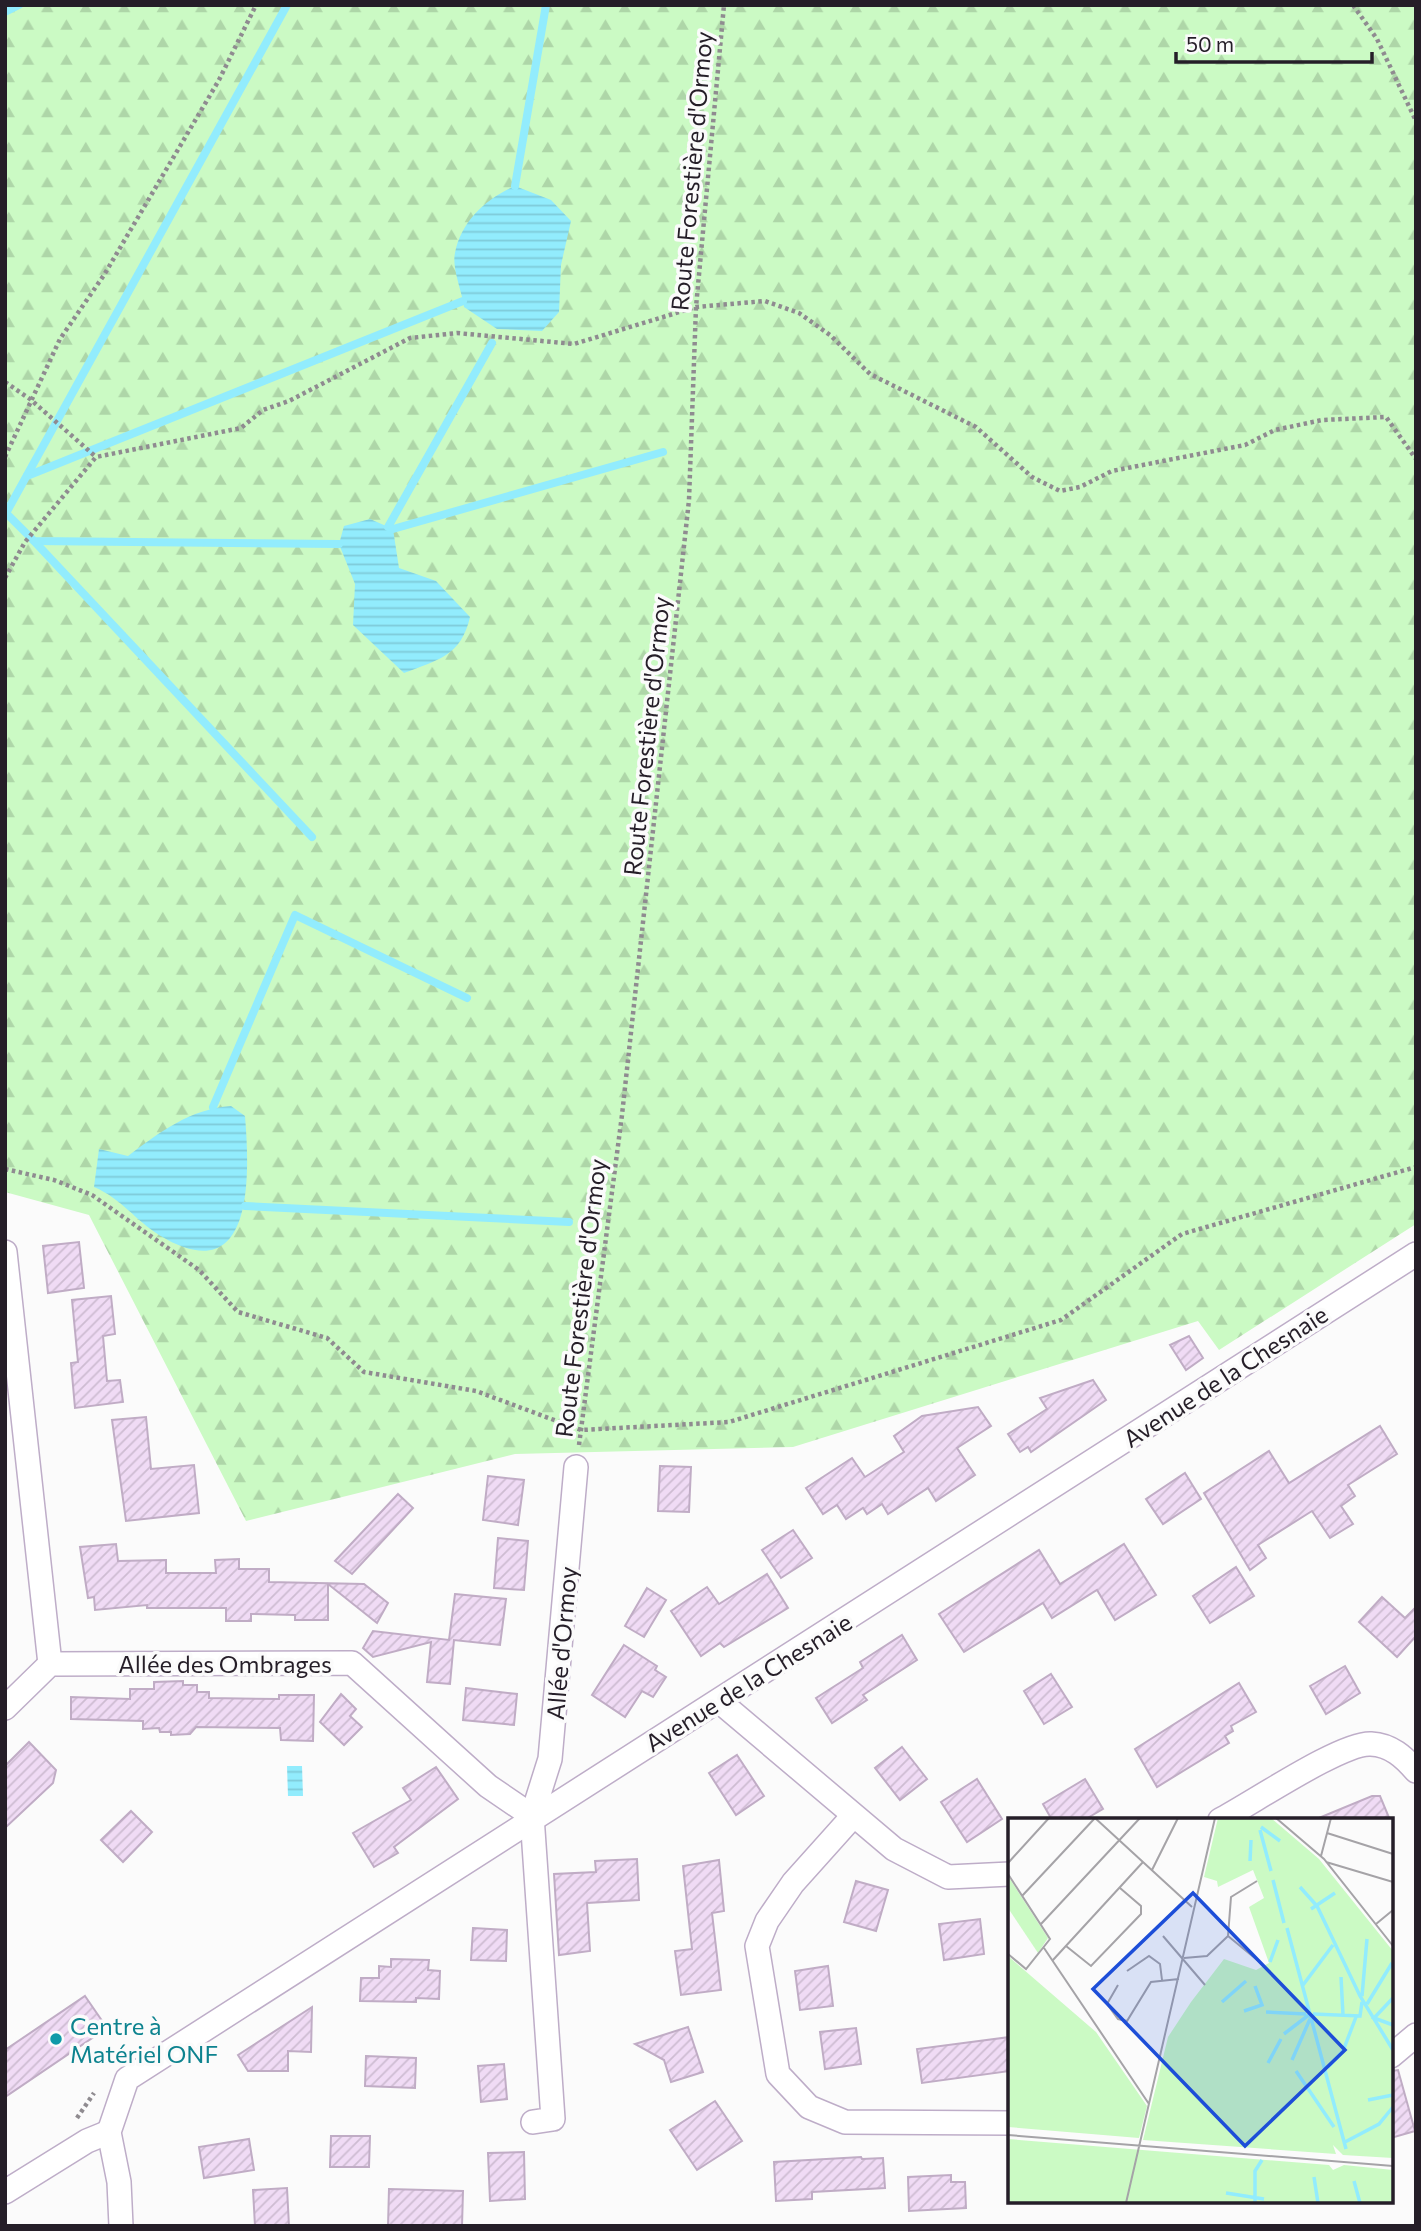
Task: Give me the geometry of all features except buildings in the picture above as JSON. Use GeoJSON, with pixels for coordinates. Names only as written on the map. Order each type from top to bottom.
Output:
{"type":"FeatureCollection","features":[{"type":"Feature","properties":{"kind":"street"},"geometry":{"type":"LineString","coordinates":[[5,1252],[50,1664],[5,1708]]}},
{"type":"Feature","properties":{"kind":"street","name":"Avenue de la Chesnaie"},"geometry":{"type":"LineString","coordinates":[[109,2132],[127,2079],[531,1816],[719,1701],[1416,1254]]}},
{"type":"Feature","properties":{"kind":"street","name":"Allée d'Ormoy"},"geometry":{"type":"LineString","coordinates":[[531,1816],[551,1759],[576,1467]]}},
{"type":"Feature","properties":{"kind":"street","name":"Allée des Ombrages"},"geometry":{"type":"LineString","coordinates":[[50,1664],[352,1663],[488,1786],[531,1816]]}},
{"type":"Feature","properties":{"kind":"street"},"geometry":{"type":"LineString","coordinates":[[719,1701],[894,1849],[948,1877],[1008,1874]]}},
{"type":"Feature","properties":{"kind":"street"},"geometry":{"type":"LineString","coordinates":[[1224,1818],[1345,1749],[1371,1744],[1402,1754],[1416,1771]]}},
{"type":"Feature","properties":{"kind":"street"},"geometry":{"type":"LineString","coordinates":[[531,1816],[553,2119],[533,2122]]}},
{"type":"Feature","properties":{"kind":"street"},"geometry":{"type":"LineString","coordinates":[[853,1816],[793,1883],[767,1921],[757,1946],[778,2074],[809,2107],[845,2122],[1008,2123]]}},
{"type":"Feature","properties":{"kind":"street"},"geometry":{"type":"LineString","coordinates":[[1393,2054],[1416,2035]]}},
{"type":"Feature","properties":{"kind":"street"},"geometry":{"type":"LineString","coordinates":[[5,2192],[87,2141],[109,2132],[119,2182],[121,2226]]}},
{"type":"Feature","properties":{"kind":"path"},"geometry":{"type":"LineString","coordinates":[[5,457],[60,339],[104,275],[219,80],[256,5]]}},
{"type":"Feature","properties":{"kind":"path","name":"Route Forestière d'Ormoy"},"geometry":{"type":"LineString","coordinates":[[576,1467],[622,1115],[689,500],[696,307],[724,5]]}},
{"type":"Feature","properties":{"kind":"path"},"geometry":{"type":"LineString","coordinates":[[1353,5],[1377,39],[1416,121]]}},
{"type":"Feature","properties":{"kind":"path"},"geometry":{"type":"LineString","coordinates":[[5,578],[25,542],[96,457],[241,428],[263,410],[289,401],[410,338],[457,333],[574,344],[696,307],[765,301],[799,313],[830,335],[870,374],[976,426],[1032,477],[1060,491],[1080,487],[1112,471],[1245,445],[1275,430],[1322,420],[1386,417],[1416,459]]}},
{"type":"Feature","properties":{"kind":"path"},"geometry":{"type":"LineString","coordinates":[[5,382],[30,399],[96,457]]}},
{"type":"Feature","properties":{"kind":"path"},"geometry":{"type":"LineString","coordinates":[[5,1169],[54,1180],[92,1195],[200,1270],[238,1312],[327,1338],[364,1372],[476,1391],[581,1430],[729,1422],[1061,1320],[1182,1234],[1416,1167]]}},
{"type":"Feature","properties":{"kind":"green space"},"geometry":{"type":"Polygon","coordinates":[[[5,5],[1416,5],[1416,1224],[1219,1350],[1198,1321],[793,1447],[515,1454],[246,1521],[89,1215],[5,1192],[5,5]]]}},
{"type":"Feature","properties":{"kind":"water"},"geometry":{"type":"Polygon","coordinates":[[[515,186],[551,200],[571,221],[561,265],[559,312],[542,331],[497,329],[464,307],[455,270],[454,258],[458,241],[469,221],[485,204],[515,186]]]}},
{"type":"Feature","properties":{"kind":"water"},"geometry":{"type":"Polygon","coordinates":[[[370,519],[393,529],[399,568],[436,581],[470,617],[461,640],[446,655],[404,673],[353,625],[355,584],[339,544],[344,526],[370,519]]]}},
{"type":"Feature","properties":{"kind":"water"},"geometry":{"type":"Polygon","coordinates":[[[231,1106],[245,1116],[245,1196],[240,1220],[229,1239],[213,1249],[190,1249],[159,1235],[113,1197],[94,1187],[99,1149],[128,1156],[176,1123],[202,1112],[231,1106]]]}},
{"type":"Feature","properties":{"kind":"water"},"geometry":{"type":"Polygon","coordinates":[[[287,1766],[302,1766],[303,1796],[288,1796],[287,1766]]]}},
{"type":"Feature","properties":{"kind":"waterway"},"geometry":{"type":"LineString","coordinates":[[5,12],[19,5]]}},
{"type":"Feature","properties":{"kind":"waterway"},"geometry":{"type":"LineString","coordinates":[[5,515],[287,5]]}},
{"type":"Feature","properties":{"kind":"waterway"},"geometry":{"type":"LineString","coordinates":[[515,186],[546,5]]}},
{"type":"Feature","properties":{"kind":"waterway"},"geometry":{"type":"LineString","coordinates":[[27,476],[463,301]]}},
{"type":"Feature","properties":{"kind":"waterway"},"geometry":{"type":"LineString","coordinates":[[388,527],[492,343]]}},
{"type":"Feature","properties":{"kind":"waterway"},"geometry":{"type":"LineString","coordinates":[[393,529],[663,452]]}},
{"type":"Feature","properties":{"kind":"waterway"},"geometry":{"type":"LineString","coordinates":[[6,513],[34,541],[339,544]]}},
{"type":"Feature","properties":{"kind":"waterway"},"geometry":{"type":"LineString","coordinates":[[34,541],[312,837]]}},
{"type":"Feature","properties":{"kind":"waterway"},"geometry":{"type":"LineString","coordinates":[[213,1107],[295,915],[467,998]]}},
{"type":"Feature","properties":{"kind":"waterway"},"geometry":{"type":"LineString","coordinates":[[245,1206],[569,1222]]}},
{"type":"Feature","properties":{"kind":"place","name":"Centre à Matériel ONF"},"geometry":{"type":"Point","coordinates":[56,2039]}}]}
